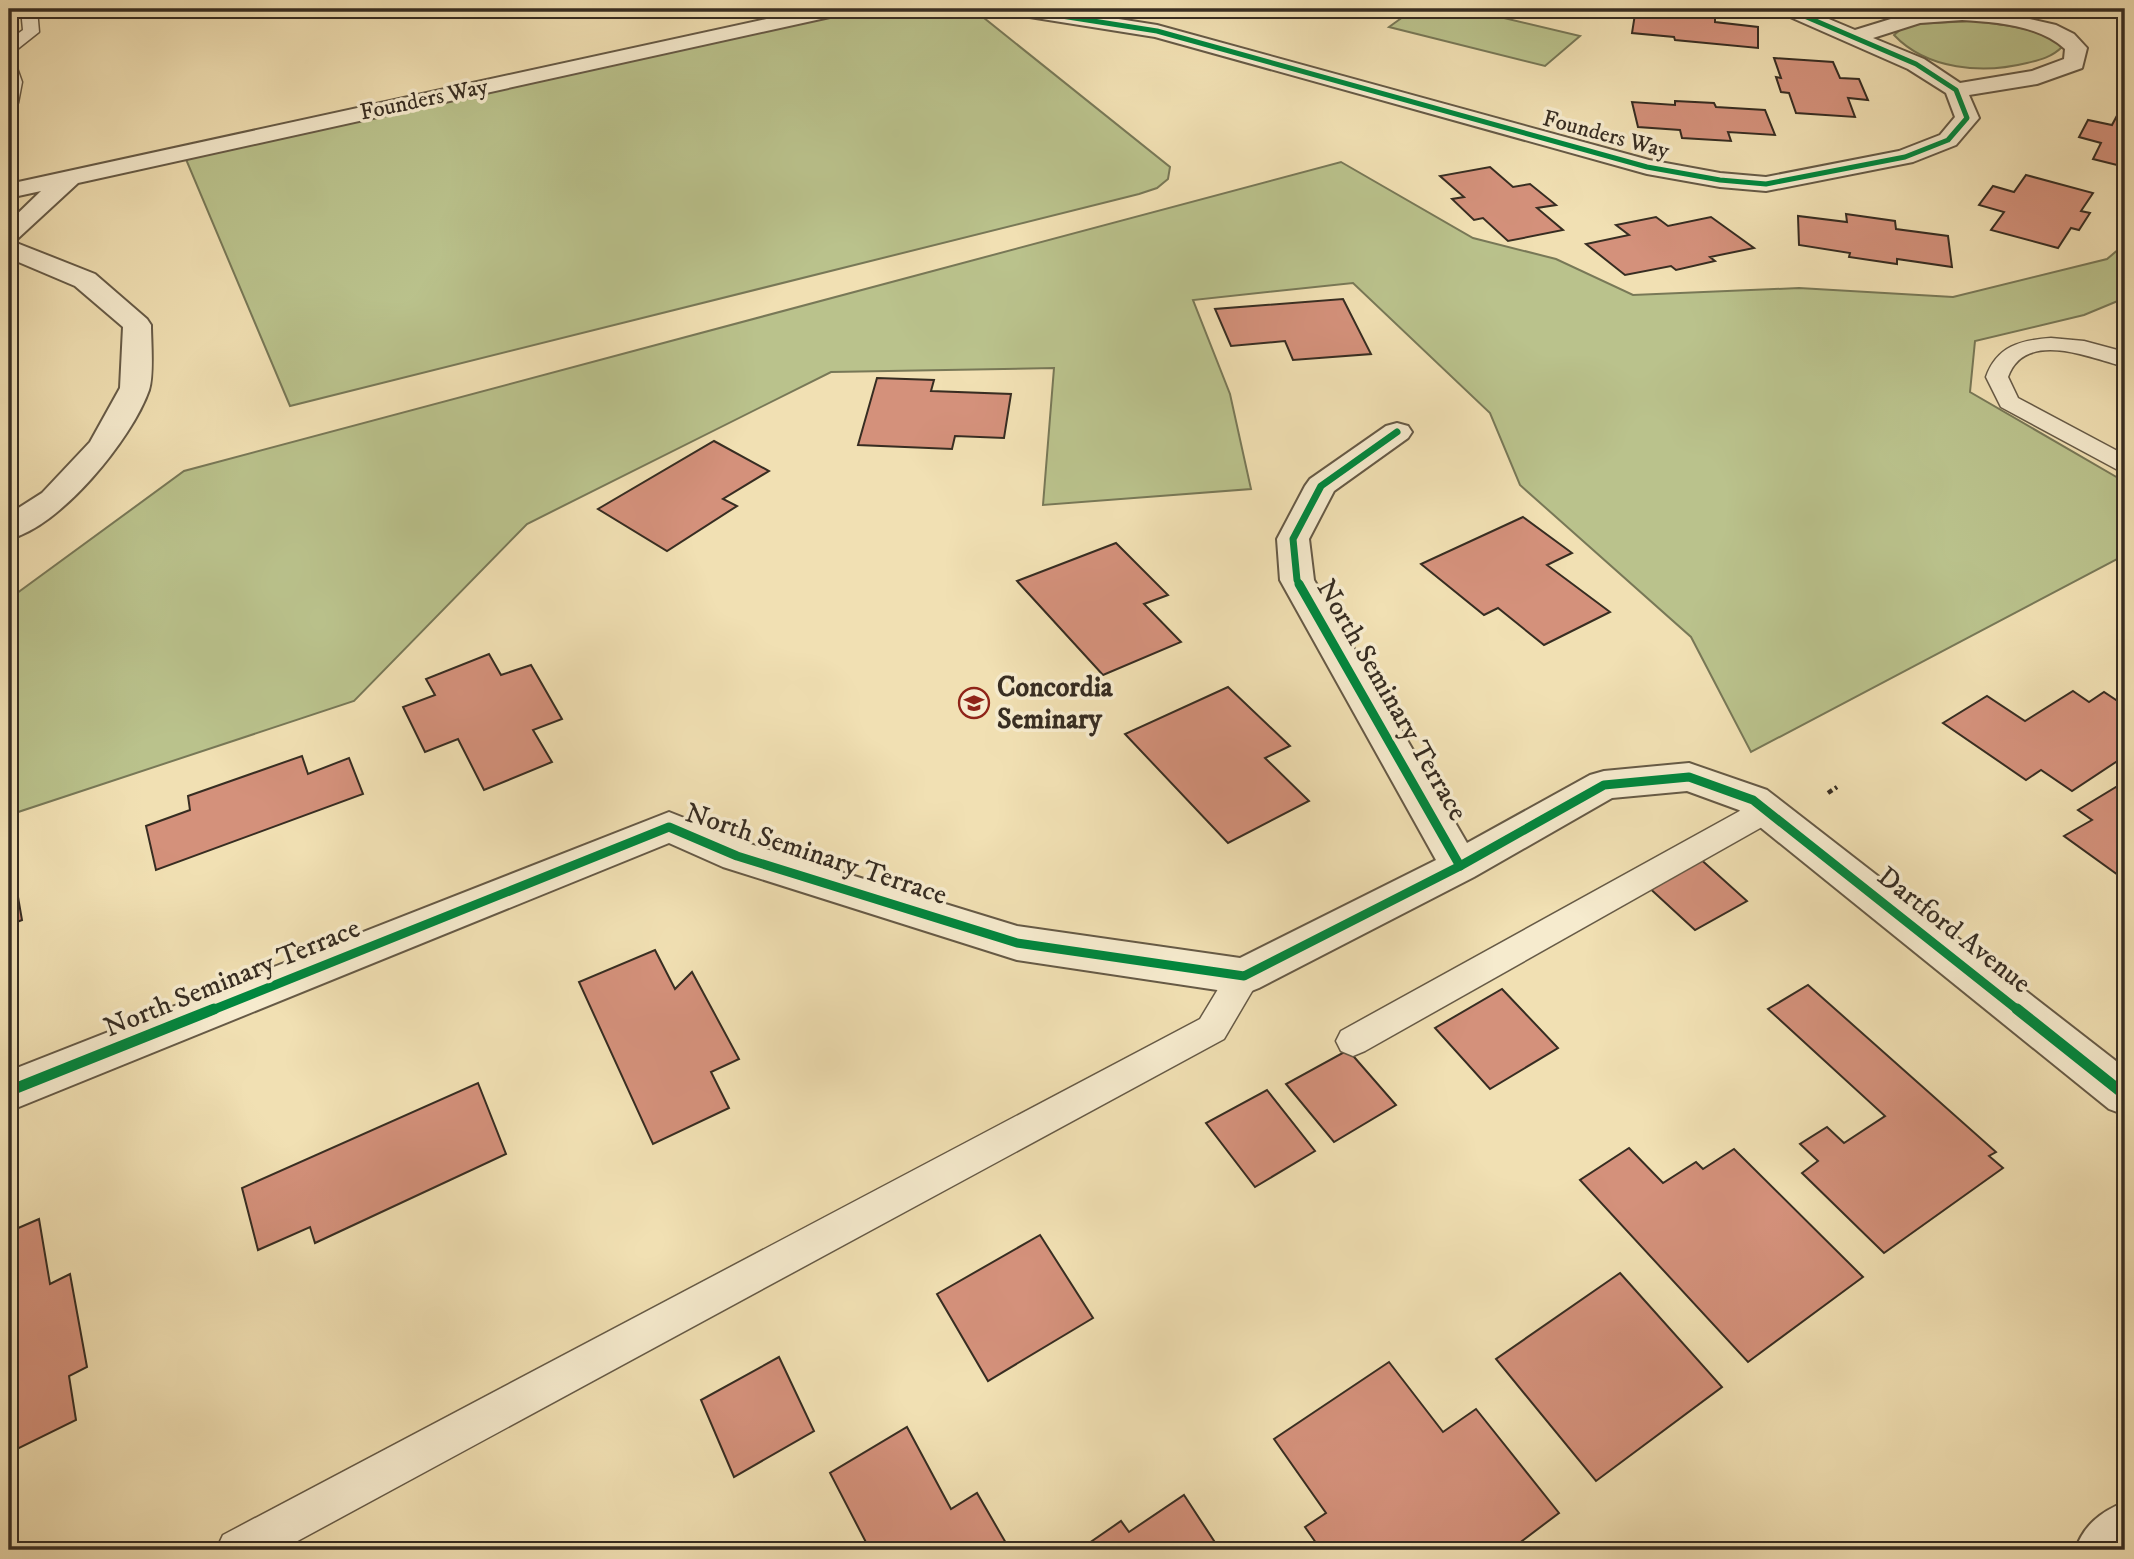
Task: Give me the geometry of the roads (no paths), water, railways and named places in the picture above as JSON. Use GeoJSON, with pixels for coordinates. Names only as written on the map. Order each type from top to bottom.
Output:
{"type":"FeatureCollection","features":[{"type":"Feature","properties":{"kind":"street","name":"Founders Way"},"geometry":{"type":"LineString","coordinates":[[9,191],[839,9]]}},
{"type":"Feature","properties":{"kind":"street","name":"Founders Way"},"geometry":{"type":"LineString","coordinates":[[1017,9],[1157,31],[1647,167],[1720,180],[1766,184],[1905,157],[1948,141],[1967,118],[1956,90]]}},
{"type":"Feature","properties":{"kind":"street"},"geometry":{"type":"LineString","coordinates":[[1788,9],[1916,64],[1956,90],[2037,77],[2074,63],[2076,48],[2068,38],[2047,29],[2011,19],[1963,12],[1930,14],[1889,23],[1856,37]]}},
{"type":"Feature","properties":{"kind":"street"},"geometry":{"type":"LineString","coordinates":[[9,236],[69,178]]}},
{"type":"Feature","properties":{"kind":"street"},"geometry":{"type":"LineString","coordinates":[[9,249],[85,280],[137,325],[135,388],[103,446],[53,500],[9,529]]}},
{"type":"Feature","properties":{"kind":"street","name":"North Seminary Terrace"},"geometry":{"type":"LineString","coordinates":[[1397,432],[1321,486],[1293,539],[1297,580],[1460,866]]}},
{"type":"Feature","properties":{"kind":"street","name":"North Seminary Terrace"},"geometry":{"type":"LineString","coordinates":[[9,1091],[669,827],[737,856],[1017,943],[1244,976],[1460,866],[1604,785],[1689,777],[1760,805]]}},
{"type":"Feature","properties":{"kind":"street","name":"Dartford Avenue"},"geometry":{"type":"LineString","coordinates":[[1760,805],[2125,1095]]}},
{"type":"Feature","properties":{"kind":"street"},"geometry":{"type":"LineString","coordinates":[[2103,1550],[2125,1530]]}},
{"type":"Feature","properties":{"kind":"lane"},"geometry":{"type":"LineString","coordinates":[[9,47],[31,32],[29,9]]}},
{"type":"Feature","properties":{"kind":"lane"},"geometry":{"type":"LineString","coordinates":[[9,68],[13,82],[9,103]]}},
{"type":"Feature","properties":{"kind":"lane"},"geometry":{"type":"LineString","coordinates":[[2123,356],[2043,344],[2012,353],[2001,364],[1997,377],[2009,402],[2125,464]]}},
{"type":"Feature","properties":{"kind":"lane"},"geometry":{"type":"LineString","coordinates":[[1353,1041],[1760,805]]}},
{"type":"Feature","properties":{"kind":"lane"},"geometry":{"type":"LineString","coordinates":[[238,1550],[1212,1029],[1244,976]]}},
{"type":"Feature","properties":{"kind":"place","name":"Concordia Seminary"},"geometry":{"type":"Point","coordinates":[974,703]}}]}
